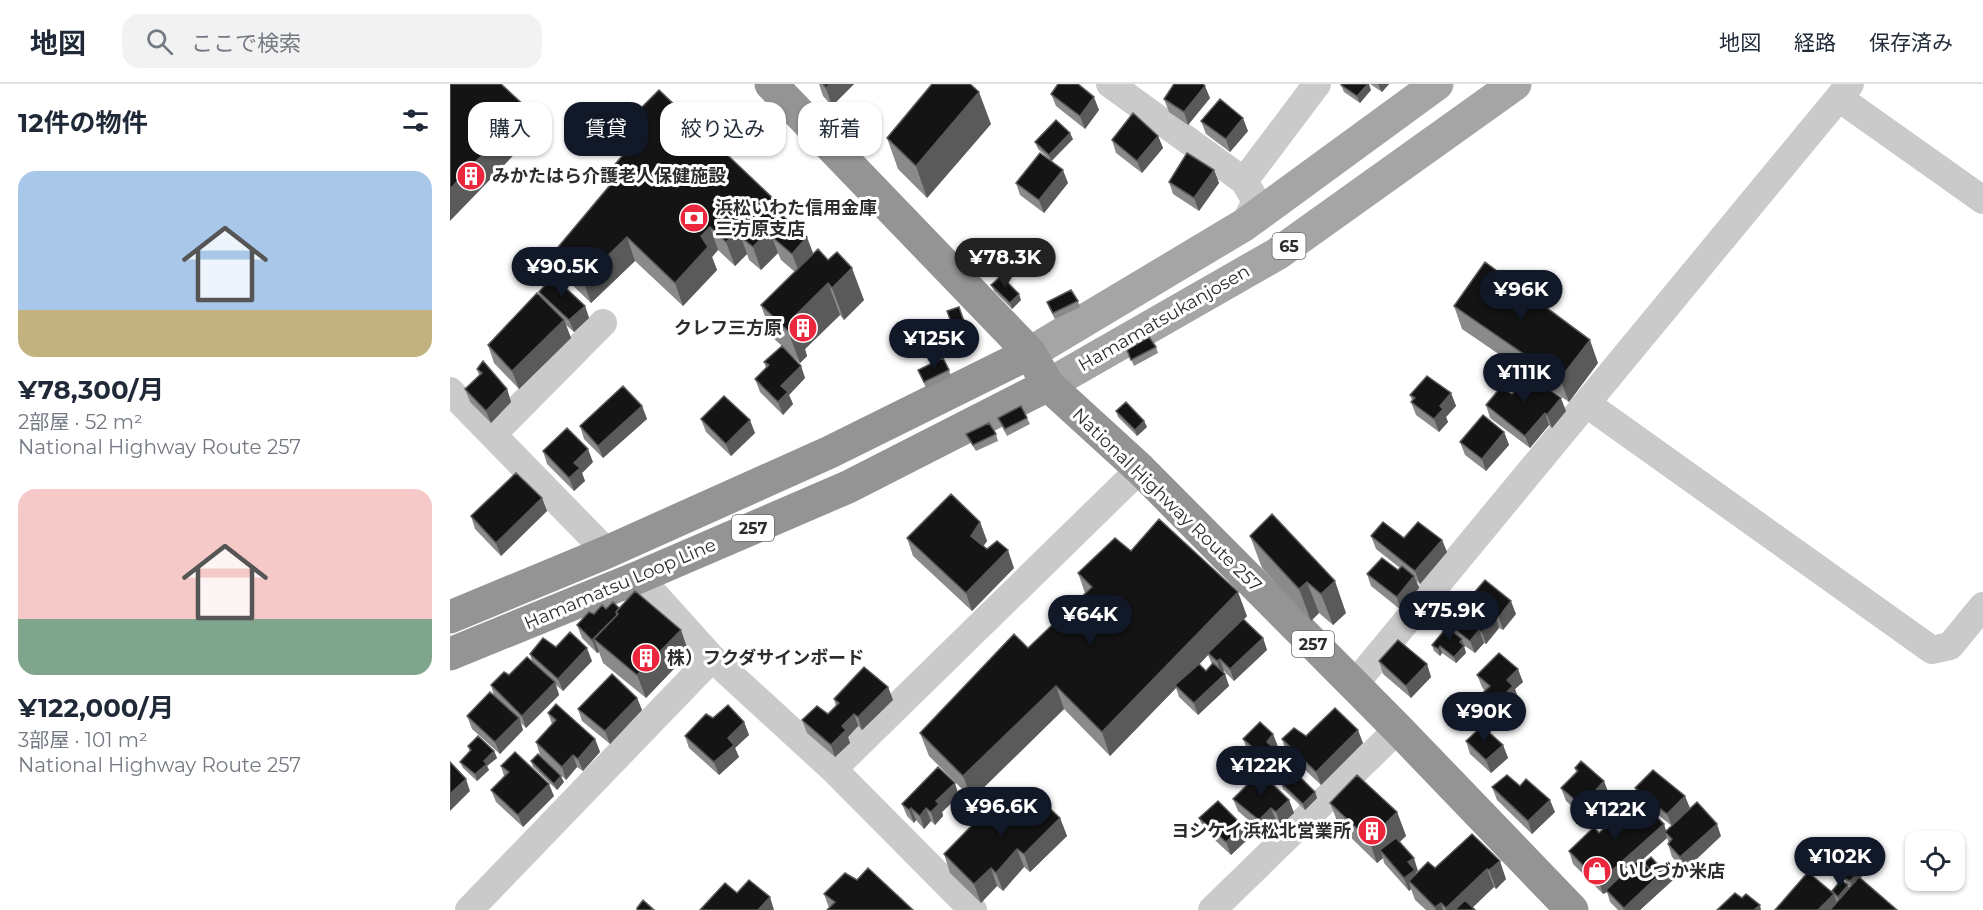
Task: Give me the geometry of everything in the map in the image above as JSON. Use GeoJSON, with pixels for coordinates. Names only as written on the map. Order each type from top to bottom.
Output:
{"type":"FeatureCollection","features":[{"type":"Feature","properties":{"kind":"highway","name":"National Highway Route 257"},"geometry":{"type":"LineString","coordinates":[[771,84],[1030,353],[1048,385],[1140,469],[1398,729],[1572,910]]}},
{"type":"Feature","properties":{"kind":"highway","name":"Hamamatsu Loop Line"},"geometry":{"type":"LineString","coordinates":[[450,616],[607,552],[830,452],[1030,353]]}},
{"type":"Feature","properties":{"kind":"highway","name":"Hamamatsu Loop Line"},"geometry":{"type":"LineString","coordinates":[[450,654],[639,578],[848,487],[1048,385]]}},
{"type":"Feature","properties":{"kind":"main road","name":"Hamamatsukanjosen"},"geometry":{"type":"LineString","coordinates":[[1030,353],[1245,225],[1437,84]]}},
{"type":"Feature","properties":{"kind":"main road","name":"Hamamatsukanjosen"},"geometry":{"type":"LineString","coordinates":[[1048,385],[1277,254],[1515,84]]}},
{"type":"Feature","properties":{"kind":"street"},"geometry":{"type":"LineString","coordinates":[[1110,84],[1244,181],[1256,201],[1245,225]]}},
{"type":"Feature","properties":{"kind":"street"},"geometry":{"type":"LineString","coordinates":[[1244,181],[1317,84]]}},
{"type":"Feature","properties":{"kind":"street"},"geometry":{"type":"LineString","coordinates":[[1353,686],[1844,91],[1983,200]]}},
{"type":"Feature","properties":{"kind":"street"},"geometry":{"type":"LineString","coordinates":[[493,434],[603,322]]}},
{"type":"Feature","properties":{"kind":"street"},"geometry":{"type":"LineString","coordinates":[[450,391],[607,552]]}},
{"type":"Feature","properties":{"kind":"street"},"geometry":{"type":"LineString","coordinates":[[1587,404],[1932,650],[1950,646],[1983,606]]}},
{"type":"Feature","properties":{"kind":"street"},"geometry":{"type":"LineString","coordinates":[[832,769],[1140,469]]}},
{"type":"Feature","properties":{"kind":"street"},"geometry":{"type":"LineString","coordinates":[[639,578],[712,658],[832,769],[972,910]]}},
{"type":"Feature","properties":{"kind":"street"},"geometry":{"type":"LineString","coordinates":[[469,910],[712,658]]}},
{"type":"Feature","properties":{"kind":"street"},"geometry":{"type":"LineString","coordinates":[[1212,910],[1398,729]]}},
{"type":"Feature","properties":{"kind":"building"},"geometry":{"type":"Polygon","coordinates":[[[450,84],[501,84],[520,102],[468,102],[468,156],[481,156],[450,189],[450,84]]]}},
{"type":"Feature","properties":{"kind":"building"},"geometry":{"type":"Polygon","coordinates":[[[932,84],[970,84],[979,92],[916,166],[887,138],[932,84]]]}},
{"type":"Feature","properties":{"kind":"building"},"geometry":{"type":"Polygon","coordinates":[[[1058,84],[1078,84],[1094,97],[1080,116],[1051,94],[1058,84]]]}},
{"type":"Feature","properties":{"kind":"building"},"geometry":{"type":"Polygon","coordinates":[[[1174,84],[1203,84],[1205,86],[1184,112],[1164,99],[1174,84]]]}},
{"type":"Feature","properties":{"kind":"building"},"geometry":{"type":"Polygon","coordinates":[[[1342,84],[1368,84],[1357,96],[1342,84]]]}},
{"type":"Feature","properties":{"kind":"building","name":"浜松いわた信用金庫 三方原支店"},"geometry":{"type":"Polygon","coordinates":[[[659,90],[672,102],[660,102],[660,156],[728,156],[780,205],[776,210],[807,237],[792,254],[772,237],[777,231],[772,227],[753,247],[741,237],[745,233],[740,229],[726,242],[710,227],[701,236],[708,247],[675,283],[627,237],[583,280],[554,252],[611,184],[604,177],[622,156],[648,156],[647,102],[659,90]]]}},
{"type":"Feature","properties":{"kind":"building"},"geometry":{"type":"Polygon","coordinates":[[[1220,99],[1243,118],[1226,139],[1201,121],[1220,99]]]}},
{"type":"Feature","properties":{"kind":"building"},"geometry":{"type":"Polygon","coordinates":[[[1133,113],[1158,136],[1137,161],[1112,140],[1133,113]]]}},
{"type":"Feature","properties":{"kind":"building"},"geometry":{"type":"Polygon","coordinates":[[[1056,120],[1070,133],[1049,155],[1035,142],[1056,120]]]}},
{"type":"Feature","properties":{"kind":"building"},"geometry":{"type":"Polygon","coordinates":[[[1040,153],[1063,170],[1039,200],[1016,183],[1040,153]]]}},
{"type":"Feature","properties":{"kind":"building"},"geometry":{"type":"Polygon","coordinates":[[[1187,153],[1214,170],[1194,198],[1169,182],[1187,153]]]}},
{"type":"Feature","properties":{"kind":"building"},"geometry":{"type":"Polygon","coordinates":[[[818,249],[828,260],[837,252],[852,268],[832,288],[828,283],[791,320],[796,324],[788,331],[761,305],[818,249]]]}},
{"type":"Feature","properties":{"kind":"building"},"geometry":{"type":"Polygon","coordinates":[[[1485,262],[1590,340],[1560,379],[1454,306],[1485,262]]]}},
{"type":"Feature","properties":{"kind":"building"},"geometry":{"type":"Polygon","coordinates":[[[553,276],[585,306],[569,320],[539,292],[553,276]]]}},
{"type":"Feature","properties":{"kind":"building"},"geometry":{"type":"Polygon","coordinates":[[[1001,276],[1019,294],[1010,303],[991,285],[1001,276]]]}},
{"type":"Feature","properties":{"kind":"building"},"geometry":{"type":"Polygon","coordinates":[[[1071,290],[1078,301],[1053,313],[1047,302],[1071,290]]]}},
{"type":"Feature","properties":{"kind":"building"},"geometry":{"type":"Polygon","coordinates":[[[537,293],[564,320],[512,371],[488,345],[537,293]]]}},
{"type":"Feature","properties":{"kind":"building"},"geometry":{"type":"Polygon","coordinates":[[[959,307],[968,333],[957,338],[947,311],[959,307]]]}},
{"type":"Feature","properties":{"kind":"building"},"geometry":{"type":"Polygon","coordinates":[[[1149,337],[1156,347],[1131,360],[1127,350],[1149,337]]]}},
{"type":"Feature","properties":{"kind":"building"},"geometry":{"type":"Polygon","coordinates":[[[782,346],[801,366],[781,386],[788,392],[778,402],[755,379],[769,365],[764,362],[782,346]]]}},
{"type":"Feature","properties":{"kind":"building"},"geometry":{"type":"Polygon","coordinates":[[[943,358],[949,370],[924,382],[918,370],[943,358]]]}},
{"type":"Feature","properties":{"kind":"building"},"geometry":{"type":"Polygon","coordinates":[[[483,361],[507,389],[486,411],[465,389],[482,373],[477,369],[483,361]]]}},
{"type":"Feature","properties":{"kind":"building"},"geometry":{"type":"Polygon","coordinates":[[[1528,374],[1561,398],[1525,436],[1486,405],[1501,387],[1512,394],[1528,374]]]}},
{"type":"Feature","properties":{"kind":"building"},"geometry":{"type":"Polygon","coordinates":[[[1427,376],[1451,393],[1440,406],[1443,409],[1434,419],[1411,402],[1415,398],[1410,395],[1427,376]]]}},
{"type":"Feature","properties":{"kind":"building"},"geometry":{"type":"Polygon","coordinates":[[[623,386],[642,406],[598,446],[580,426],[623,386]]]}},
{"type":"Feature","properties":{"kind":"building"},"geometry":{"type":"Polygon","coordinates":[[[724,396],[750,420],[726,444],[701,419],[724,396]]]}},
{"type":"Feature","properties":{"kind":"building"},"geometry":{"type":"Polygon","coordinates":[[[1126,402],[1144,421],[1135,430],[1116,411],[1126,402]]]}},
{"type":"Feature","properties":{"kind":"building"},"geometry":{"type":"Polygon","coordinates":[[[1021,406],[1027,418],[1005,429],[998,418],[1021,406]]]}},
{"type":"Feature","properties":{"kind":"building"},"geometry":{"type":"Polygon","coordinates":[[[1483,415],[1504,432],[1482,459],[1460,442],[1483,415]]]}},
{"type":"Feature","properties":{"kind":"building"},"geometry":{"type":"Polygon","coordinates":[[[989,423],[996,434],[973,445],[966,434],[989,423]]]}},
{"type":"Feature","properties":{"kind":"building"},"geometry":{"type":"Polygon","coordinates":[[[567,428],[588,449],[574,463],[580,468],[569,478],[543,451],[567,428]]]}},
{"type":"Feature","properties":{"kind":"building"},"geometry":{"type":"Polygon","coordinates":[[[516,473],[542,498],[496,543],[471,516],[516,473]]]}},
{"type":"Feature","properties":{"kind":"building"},"geometry":{"type":"Polygon","coordinates":[[[951,494],[980,522],[971,536],[987,549],[997,541],[1008,550],[966,593],[907,538],[951,494]]]}},
{"type":"Feature","properties":{"kind":"building"},"geometry":{"type":"Polygon","coordinates":[[[1272,514],[1335,581],[1321,594],[1307,582],[1299,589],[1250,536],[1272,514]]]}},
{"type":"Feature","properties":{"kind":"building"},"geometry":{"type":"Polygon","coordinates":[[[1159,519],[1238,592],[1102,732],[1056,686],[963,776],[920,733],[1014,634],[1028,648],[1092,587],[1078,573],[1115,538],[1131,551],[1159,519]]]}},
{"type":"Feature","properties":{"kind":"building"},"geometry":{"type":"Polygon","coordinates":[[[1383,522],[1404,538],[1418,522],[1442,540],[1415,571],[1371,536],[1383,522]]]}},
{"type":"Feature","properties":{"kind":"building"},"geometry":{"type":"Polygon","coordinates":[[[1382,558],[1398,570],[1402,566],[1414,576],[1397,597],[1367,574],[1382,558]]]}},
{"type":"Feature","properties":{"kind":"building"},"geometry":{"type":"Polygon","coordinates":[[[1485,580],[1511,601],[1499,617],[1495,615],[1482,632],[1479,630],[1470,641],[1444,621],[1456,607],[1460,609],[1485,580]]]}},
{"type":"Feature","properties":{"kind":"building"},"geometry":{"type":"Polygon","coordinates":[[[635,591],[681,630],[637,675],[594,639],[618,614],[616,612],[635,591]]]}},
{"type":"Feature","properties":{"kind":"building"},"geometry":{"type":"Polygon","coordinates":[[[613,602],[619,608],[617,615],[592,640],[577,625],[589,612],[594,614],[602,605],[606,609],[613,602]]]}},
{"type":"Feature","properties":{"kind":"building"},"geometry":{"type":"Polygon","coordinates":[[[1243,619],[1263,638],[1230,669],[1220,659],[1217,661],[1208,653],[1243,619]]]}},
{"type":"Feature","properties":{"kind":"building"},"geometry":{"type":"Polygon","coordinates":[[[1447,627],[1462,639],[1460,642],[1464,646],[1454,657],[1440,646],[1438,649],[1432,645],[1447,627]]]}},
{"type":"Feature","properties":{"kind":"building"},"geometry":{"type":"Polygon","coordinates":[[[570,632],[587,648],[558,679],[530,654],[543,638],[556,647],[570,632]]]}},
{"type":"Feature","properties":{"kind":"building"},"geometry":{"type":"Polygon","coordinates":[[[1398,640],[1427,664],[1406,686],[1379,661],[1398,640]]]}},
{"type":"Feature","properties":{"kind":"building"},"geometry":{"type":"Polygon","coordinates":[[[1499,653],[1518,669],[1507,680],[1513,686],[1482,716],[1469,706],[1490,686],[1477,675],[1499,653]]]}},
{"type":"Feature","properties":{"kind":"building"},"geometry":{"type":"Polygon","coordinates":[[[527,657],[555,682],[522,716],[491,685],[504,672],[509,675],[527,657]]]}},
{"type":"Feature","properties":{"kind":"building"},"geometry":{"type":"Polygon","coordinates":[[[1213,663],[1225,674],[1194,703],[1175,685],[1199,664],[1206,671],[1213,663]]]}},
{"type":"Feature","properties":{"kind":"building"},"geometry":{"type":"Polygon","coordinates":[[[864,667],[888,687],[858,717],[854,714],[842,726],[846,730],[831,745],[802,720],[817,706],[828,714],[839,703],[834,699],[864,667]]]}},
{"type":"Feature","properties":{"kind":"building"},"geometry":{"type":"Polygon","coordinates":[[[612,674],[637,698],[605,731],[578,709],[612,674]]]}},
{"type":"Feature","properties":{"kind":"building"},"geometry":{"type":"Polygon","coordinates":[[[490,692],[519,718],[495,742],[467,716],[490,692]]]}},
{"type":"Feature","properties":{"kind":"building"},"geometry":{"type":"Polygon","coordinates":[[[556,704],[595,739],[578,759],[573,755],[562,767],[536,742],[556,720],[548,713],[556,704]]]}},
{"type":"Feature","properties":{"kind":"building"},"geometry":{"type":"Polygon","coordinates":[[[728,705],[744,722],[728,738],[734,745],[714,762],[685,736],[706,714],[713,718],[728,705]]]}},
{"type":"Feature","properties":{"kind":"building"},"geometry":{"type":"Polygon","coordinates":[[[1335,708],[1358,730],[1316,772],[1282,739],[1294,728],[1306,736],[1335,708]]]}},
{"type":"Feature","properties":{"kind":"building"},"geometry":{"type":"Polygon","coordinates":[[[1260,722],[1273,734],[1267,742],[1289,761],[1279,770],[1243,739],[1260,722]]]}},
{"type":"Feature","properties":{"kind":"building"},"geometry":{"type":"Polygon","coordinates":[[[1482,726],[1503,745],[1486,760],[1466,741],[1482,726]]]}},
{"type":"Feature","properties":{"kind":"building"},"geometry":{"type":"Polygon","coordinates":[[[478,736],[494,751],[484,761],[487,764],[475,774],[460,762],[471,750],[468,746],[478,736]]]}},
{"type":"Feature","properties":{"kind":"building"},"geometry":{"type":"Polygon","coordinates":[[[515,752],[549,784],[518,815],[491,790],[509,772],[501,766],[515,752]]]}},
{"type":"Feature","properties":{"kind":"building"},"geometry":{"type":"Polygon","coordinates":[[[538,754],[561,776],[554,784],[531,761],[538,754]]]}},
{"type":"Feature","properties":{"kind":"building"},"geometry":{"type":"Polygon","coordinates":[[[1581,761],[1604,781],[1582,806],[1561,788],[1578,771],[1575,768],[1581,761]]]}},
{"type":"Feature","properties":{"kind":"building"},"geometry":{"type":"Polygon","coordinates":[[[450,762],[466,779],[450,794],[450,762]]]}},
{"type":"Feature","properties":{"kind":"building"},"geometry":{"type":"Polygon","coordinates":[[[938,767],[955,783],[936,801],[939,804],[931,812],[926,808],[920,816],[902,804],[938,767]]]}},
{"type":"Feature","properties":{"kind":"building"},"geometry":{"type":"Polygon","coordinates":[[[1293,770],[1315,792],[1303,804],[1281,783],[1293,770]]]}},
{"type":"Feature","properties":{"kind":"building"},"geometry":{"type":"Polygon","coordinates":[[[1653,770],[1685,796],[1667,814],[1635,788],[1653,770]]]}},
{"type":"Feature","properties":{"kind":"building"},"geometry":{"type":"Polygon","coordinates":[[[1260,772],[1289,800],[1276,812],[1271,808],[1259,820],[1233,799],[1260,772]]]}},
{"type":"Feature","properties":{"kind":"building"},"geometry":{"type":"Polygon","coordinates":[[[1357,775],[1397,812],[1369,840],[1330,803],[1357,775]]]}},
{"type":"Feature","properties":{"kind":"building"},"geometry":{"type":"Polygon","coordinates":[[[1507,775],[1520,786],[1526,779],[1550,800],[1528,821],[1492,787],[1507,775]]]}},
{"type":"Feature","properties":{"kind":"building"},"geometry":{"type":"Polygon","coordinates":[[[1030,790],[1060,818],[1024,854],[1017,849],[996,873],[991,868],[974,884],[944,854],[982,815],[995,826],[1030,790]]]}},
{"type":"Feature","properties":{"kind":"building"},"geometry":{"type":"Polygon","coordinates":[[[1218,801],[1243,826],[1226,842],[1199,818],[1218,801]]]}},
{"type":"Feature","properties":{"kind":"building"},"geometry":{"type":"Polygon","coordinates":[[[1697,802],[1717,824],[1680,857],[1668,844],[1672,839],[1665,832],[1697,802]]]}},
{"type":"Feature","properties":{"kind":"building"},"geometry":{"type":"Polygon","coordinates":[[[1621,804],[1627,809],[1630,806],[1644,818],[1652,812],[1664,824],[1599,882],[1569,851],[1594,827],[1599,833],[1619,814],[1614,809],[1621,804]]]}},
{"type":"Feature","properties":{"kind":"building"},"geometry":{"type":"Polygon","coordinates":[[[1472,834],[1500,861],[1489,870],[1487,869],[1446,908],[1441,903],[1435,907],[1409,881],[1428,862],[1435,868],[1472,834]]]}},
{"type":"Feature","properties":{"kind":"building"},"geometry":{"type":"Polygon","coordinates":[[[1396,838],[1414,858],[1408,862],[1415,870],[1404,878],[1380,850],[1396,838]]]}},
{"type":"Feature","properties":{"kind":"building"},"geometry":{"type":"Polygon","coordinates":[[[1860,847],[1871,855],[1865,861],[1854,854],[1860,847]]]}},
{"type":"Feature","properties":{"kind":"building"},"geometry":{"type":"Polygon","coordinates":[[[1651,857],[1660,867],[1664,863],[1672,872],[1659,883],[1657,877],[1644,863],[1651,857]]]}},
{"type":"Feature","properties":{"kind":"building"},"geometry":{"type":"Polygon","coordinates":[[[1639,859],[1657,877],[1624,908],[1606,890],[1639,859]]]}},
{"type":"Feature","properties":{"kind":"building"},"geometry":{"type":"Polygon","coordinates":[[[1855,864],[1862,868],[1850,881],[1844,878],[1855,864]]]}},
{"type":"Feature","properties":{"kind":"building"},"geometry":{"type":"Polygon","coordinates":[[[868,868],[913,910],[827,910],[835,902],[824,894],[845,873],[857,880],[868,868]]]}},
{"type":"Feature","properties":{"kind":"building"},"geometry":{"type":"Polygon","coordinates":[[[1808,872],[1834,894],[1818,910],[1775,910],[1808,872]]]}},
{"type":"Feature","properties":{"kind":"building"},"geometry":{"type":"Polygon","coordinates":[[[1859,877],[1897,910],[1830,910],[1859,877]]]}},
{"type":"Feature","properties":{"kind":"building"},"geometry":{"type":"Polygon","coordinates":[[[749,880],[770,897],[758,910],[700,910],[725,883],[737,893],[749,880]]]}},
{"type":"Feature","properties":{"kind":"building"},"geometry":{"type":"Polygon","coordinates":[[[1841,880],[1848,885],[1838,897],[1832,891],[1841,880]]]}},
{"type":"Feature","properties":{"kind":"building"},"geometry":{"type":"Polygon","coordinates":[[[1735,893],[1742,898],[1746,894],[1760,905],[1754,910],[1717,910],[1735,893]]]}},
{"type":"Feature","properties":{"kind":"building"},"geometry":{"type":"Polygon","coordinates":[[[643,900],[654,910],[637,910],[643,900]]]}},
{"type":"Feature","properties":{"kind":"building"},"geometry":{"type":"Polygon","coordinates":[[[1465,900],[1475,910],[1455,910],[1465,900]]]}},
{"type":"Feature","properties":{"kind":"place","name":"みかたはら介護老人保健施設"},"geometry":{"type":"Point","coordinates":[471,176]}},
{"type":"Feature","properties":{"kind":"place","name":"浜松いわた信用金庫 三方原支店"},"geometry":{"type":"Point","coordinates":[694,218]}},
{"type":"Feature","properties":{"kind":"place","name":"クレフ三方原"},"geometry":{"type":"Point","coordinates":[803,328]}},
{"type":"Feature","properties":{"kind":"place","name":"株）フクダサインボード"},"geometry":{"type":"Point","coordinates":[646,658]}},
{"type":"Feature","properties":{"kind":"place","name":"ヨシケイ浜松北営業所"},"geometry":{"type":"Point","coordinates":[1372,831]}},
{"type":"Feature","properties":{"kind":"place","name":"いしづか米店"},"geometry":{"type":"Point","coordinates":[1597,871]}}]}
